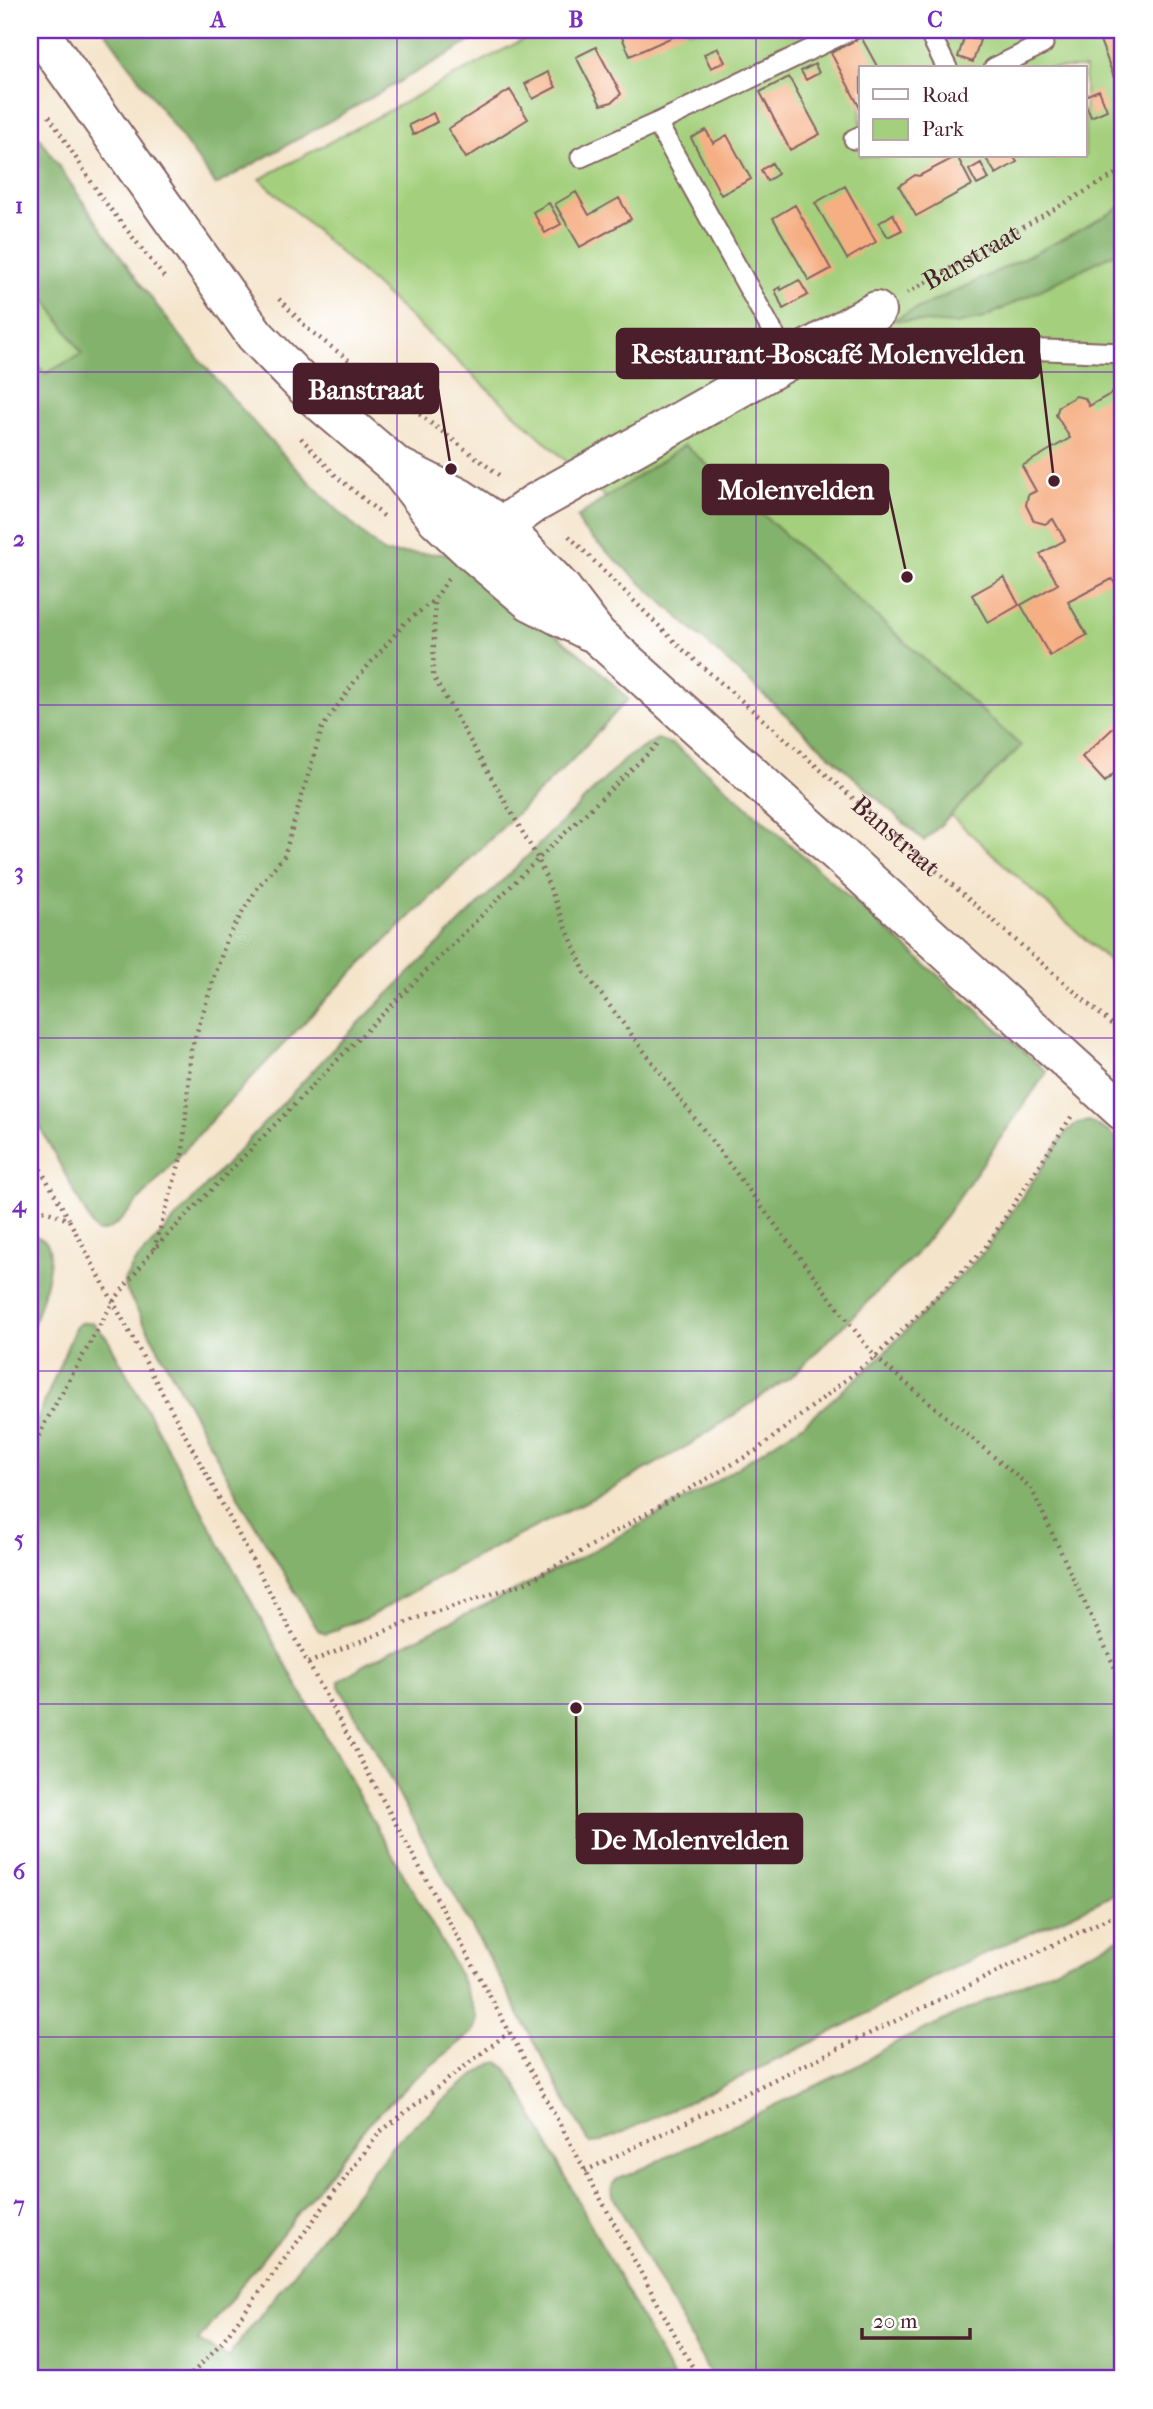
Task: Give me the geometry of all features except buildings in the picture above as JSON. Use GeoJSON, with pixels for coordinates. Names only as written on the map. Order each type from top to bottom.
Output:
{"type":"FeatureCollection","features":[{"type":"Feature","properties":{"kind":"street","name":"Banstraat"},"geometry":{"type":"LineString","coordinates":[[38,30],[256,335],[317,399],[396,466],[437,519],[461,562],[597,635]]}},
{"type":"Feature","properties":{"kind":"street"},"geometry":{"type":"LineString","coordinates":[[461,562],[502,526],[535,503],[876,311]]}},
{"type":"Feature","properties":{"kind":"street","name":"Banstraat"},"geometry":{"type":"LineString","coordinates":[[396,466],[460,498],[502,526],[562,589],[597,635],[1123,1111]]}},
{"type":"Feature","properties":{"kind":"lane"},"geometry":{"type":"LineString","coordinates":[[581,156],[657,123],[850,30]]}},
{"type":"Feature","properties":{"kind":"lane"},"geometry":{"type":"LineString","coordinates":[[928,30],[946,66]]}},
{"type":"Feature","properties":{"kind":"lane"},"geometry":{"type":"LineString","coordinates":[[998,66],[1042,44]]}},
{"type":"Feature","properties":{"kind":"lane"},"geometry":{"type":"LineString","coordinates":[[657,123],[804,351],[1123,354]]}},
{"type":"Feature","properties":{"kind":"path","name":"Banstraat"},"geometry":{"type":"LineString","coordinates":[[876,311],[1123,170]]}},
{"type":"Feature","properties":{"kind":"path","name":"Banstraat"},"geometry":{"type":"LineString","coordinates":[[271,291],[309,329],[535,503],[670,638],[1123,1034]]}},
{"type":"Feature","properties":{"kind":"path"},"geometry":{"type":"LineString","coordinates":[[153,1250],[183,1151],[191,1050],[227,938],[258,887],[284,856],[321,728],[355,681],[404,624],[435,599],[461,562]]}},
{"type":"Feature","properties":{"kind":"path"},"geometry":{"type":"LineString","coordinates":[[435,599],[433,676],[538,859],[585,973],[875,1357],[1031,1488],[1123,1685]]}},
{"type":"Feature","properties":{"kind":"path"},"geometry":{"type":"LineString","coordinates":[[30,1455],[113,1302],[153,1250],[538,859],[687,716],[716,678]]}},
{"type":"Feature","properties":{"kind":"path"},"geometry":{"type":"LineString","coordinates":[[308,1663],[417,1618],[527,1582],[757,1450],[875,1357],[983,1251],[1094,1085]]}},
{"type":"Feature","properties":{"kind":"path"},"geometry":{"type":"LineString","coordinates":[[30,1152],[699,2379]]}},
{"type":"Feature","properties":{"kind":"path"},"geometry":{"type":"LineString","coordinates":[[30,1205],[69,1220]]}},
{"type":"Feature","properties":{"kind":"path"},"geometry":{"type":"LineString","coordinates":[[585,2171],[1123,1911]]}},
{"type":"Feature","properties":{"kind":"path"},"geometry":{"type":"LineString","coordinates":[[187,2379],[222,2342],[380,2132],[509,2032]]}},
{"type":"Feature","properties":{"kind":"green space"},"geometry":{"type":"Polygon","coordinates":[[[104,30],[491,30],[216,185],[104,30]]]}},
{"type":"Feature","properties":{"kind":"green space"},"geometry":{"type":"Polygon","coordinates":[[[541,30],[1123,30],[1123,974],[260,179],[541,30]]]}},
{"type":"Feature","properties":{"kind":"green space"},"geometry":{"type":"Polygon","coordinates":[[[30,124],[118,253],[174,328],[248,416],[355,527],[384,553],[455,554],[595,666],[628,699],[574,758],[340,985],[122,1219],[101,1232],[97,1232],[93,1227],[30,1108],[30,354],[45,374],[82,354],[30,275],[30,124]]]}},
{"type":"Feature","properties":{"kind":"green space"},"geometry":{"type":"Polygon","coordinates":[[[1123,206],[1123,249],[984,318],[955,324],[893,320],[1038,251],[1123,206]]]}},
{"type":"Feature","properties":{"kind":"green space"},"geometry":{"type":"Polygon","coordinates":[[[30,275],[82,354],[45,374],[30,354],[30,275]]]}},
{"type":"Feature","properties":{"kind":"green space"},"geometry":{"type":"Polygon","coordinates":[[[685,445],[1021,746],[924,841],[583,530],[577,517],[685,445]]]}},
{"type":"Feature","properties":{"kind":"green space"},"geometry":{"type":"Polygon","coordinates":[[[657,739],[674,745],[723,785],[1047,1072],[940,1224],[915,1255],[792,1376],[689,1445],[611,1489],[456,1567],[365,1619],[325,1634],[318,1630],[243,1505],[124,1286],[124,1281],[134,1263],[336,1046],[626,758],[657,739]]]}},
{"type":"Feature","properties":{"kind":"green space"},"geometry":{"type":"Polygon","coordinates":[[[1089,1121],[1109,1132],[1123,1145],[1123,1890],[940,1974],[728,2084],[602,2142],[591,2143],[339,1686],[339,1681],[365,1664],[576,1560],[709,1486],[805,1423],[871,1366],[985,1251],[1067,1131],[1076,1124],[1089,1121]]]}},
{"type":"Feature","properties":{"kind":"green space"},"geometry":{"type":"Polygon","coordinates":[[[30,1233],[47,1243],[50,1253],[44,1289],[30,1334],[30,1233]]]}},
{"type":"Feature","properties":{"kind":"green space"},"geometry":{"type":"Polygon","coordinates":[[[92,1322],[107,1338],[444,1945],[478,2020],[473,2032],[413,2080],[368,2124],[198,2341],[230,2358],[233,2350],[397,2140],[460,2086],[491,2064],[499,2062],[514,2080],[673,2379],[30,2379],[30,1437],[75,1328],[80,1323],[92,1322]]]}},
{"type":"Feature","properties":{"kind":"green space"},"geometry":{"type":"Polygon","coordinates":[[[1123,1937],[1123,2379],[713,2379],[614,2198],[614,2182],[857,2066],[889,2046],[1123,1937]]]}},
{"type":"Feature","properties":{"kind":"place","name":"Banstraat"},"geometry":{"type":"Point","coordinates":[451,469]}},
{"type":"Feature","properties":{"kind":"place","name":"Restaurant-Boscafé Molenvelden"},"geometry":{"type":"Point","coordinates":[1054,481]}},
{"type":"Feature","properties":{"kind":"place","name":"Molenvelden"},"geometry":{"type":"Point","coordinates":[907,577]}},
{"type":"Feature","properties":{"kind":"place","name":"De Molenvelden"},"geometry":{"type":"Point","coordinates":[576,1708]}}]}
